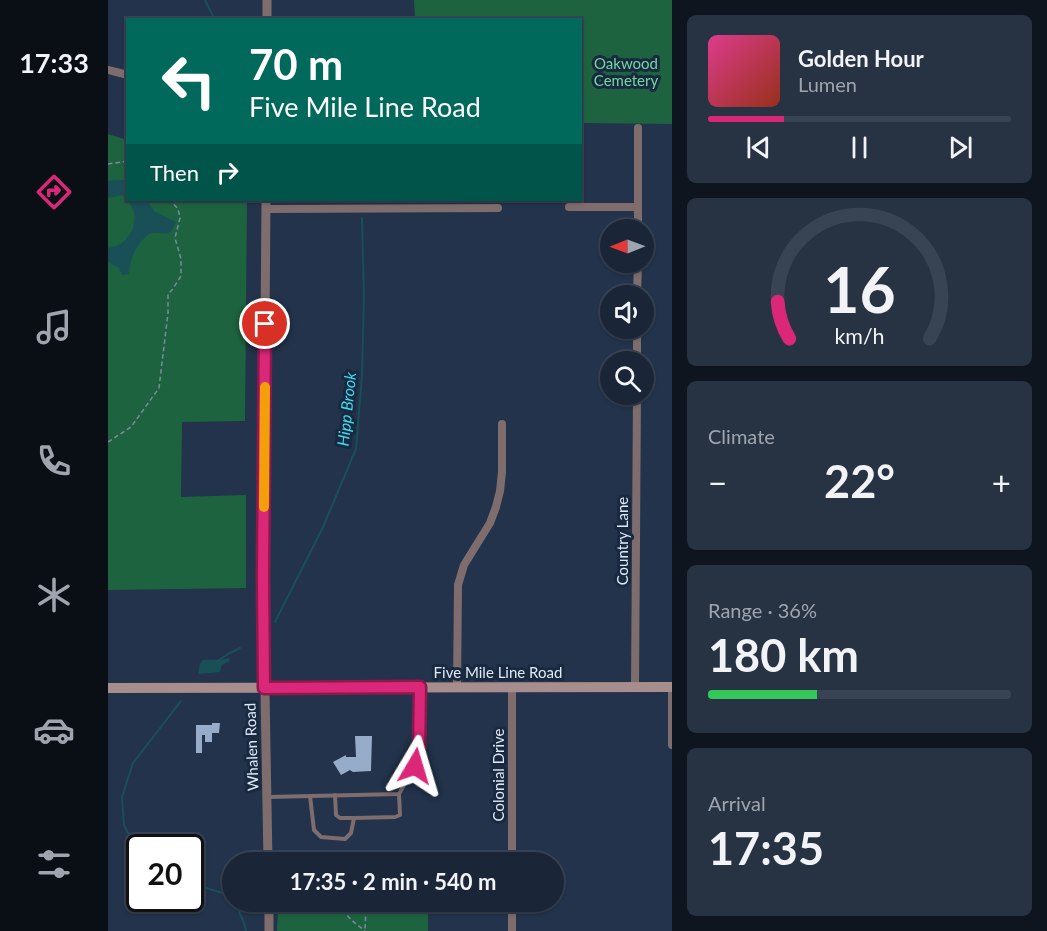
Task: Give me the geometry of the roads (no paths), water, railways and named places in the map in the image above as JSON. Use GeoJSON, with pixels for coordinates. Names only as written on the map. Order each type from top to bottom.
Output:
{"type":"FeatureCollection","features":[{"type":"Feature","properties":{"kind":"main road","name":"Five Mile Line Road"},"geometry":{"type":"LineString","coordinates":[[108,687],[672,687]]}},
{"type":"Feature","properties":{"kind":"street"},"geometry":{"type":"LineString","coordinates":[[267,0],[267,18]]}},
{"type":"Feature","properties":{"kind":"street"},"geometry":{"type":"LineString","coordinates":[[108,70],[126,74]]}},
{"type":"Feature","properties":{"kind":"street"},"geometry":{"type":"LineString","coordinates":[[638,128],[638,219]]}},
{"type":"Feature","properties":{"kind":"street"},"geometry":{"type":"LineString","coordinates":[[266,204],[498,208]]}},
{"type":"Feature","properties":{"kind":"street","name":"Whalen Road"},"geometry":{"type":"LineString","coordinates":[[266,204],[263,577],[268,852]]}},
{"type":"Feature","properties":{"kind":"street"},"geometry":{"type":"LineString","coordinates":[[569,207],[638,207]]}},
{"type":"Feature","properties":{"kind":"street","name":"Country Lane"},"geometry":{"type":"LineString","coordinates":[[635,687],[637,405]]}},
{"type":"Feature","properties":{"kind":"street"},"geometry":{"type":"LineString","coordinates":[[457,687],[458,585],[464,564],[490,523],[496,507],[502,472],[502,424]]}},
{"type":"Feature","properties":{"kind":"street","name":"Colonial Drive"},"geometry":{"type":"LineString","coordinates":[[512,687],[512,852]]}},
{"type":"Feature","properties":{"kind":"street"},"geometry":{"type":"LineString","coordinates":[[672,687],[672,745]]}},
{"type":"Feature","properties":{"kind":"street"},"geometry":{"type":"LineString","coordinates":[[269,912],[269,931]]}},
{"type":"Feature","properties":{"kind":"street"},"geometry":{"type":"LineString","coordinates":[[512,912],[512,931]]}},
{"type":"Feature","properties":{"kind":"lane"},"geometry":{"type":"LineString","coordinates":[[335,795],[336,815],[340,818],[400,815],[399,794],[415,766],[419,750],[420,687]]}},
{"type":"Feature","properties":{"kind":"lane"},"geometry":{"type":"LineString","coordinates":[[267,797],[399,794]]}},
{"type":"Feature","properties":{"kind":"lane"},"geometry":{"type":"LineString","coordinates":[[310,796],[314,830],[321,837],[345,839],[351,833],[354,818]]}},
{"type":"Feature","properties":{"kind":"waterway","name":"Hipp Brook"},"geometry":{"type":"LineString","coordinates":[[205,0],[214,18]]}},
{"type":"Feature","properties":{"kind":"waterway","name":"Hipp Brook"},"geometry":{"type":"LineString","coordinates":[[275,622],[323,527],[356,449],[362,375],[364,296],[362,218]]}},
{"type":"Feature","properties":{"kind":"waterway","name":"Hipp Brook"},"geometry":{"type":"LineString","coordinates":[[219,660],[240,648]]}},
{"type":"Feature","properties":{"kind":"waterway","name":"Hipp Brook"},"geometry":{"type":"LineString","coordinates":[[128,834],[124,825],[122,797],[133,763],[181,701]]}},
{"type":"Feature","properties":{"kind":"waterway","name":"Hipp Brook"},"geometry":{"type":"LineString","coordinates":[[204,887],[222,893]]}},
{"type":"Feature","properties":{"kind":"waterway","name":"Hipp Brook"},"geometry":{"type":"LineString","coordinates":[[239,912],[246,931]]}},
{"type":"Feature","properties":{"kind":"park label","name":"Oakwood Cemetery"},"geometry":{"type":"Point","coordinates":[626,72]}}]}
